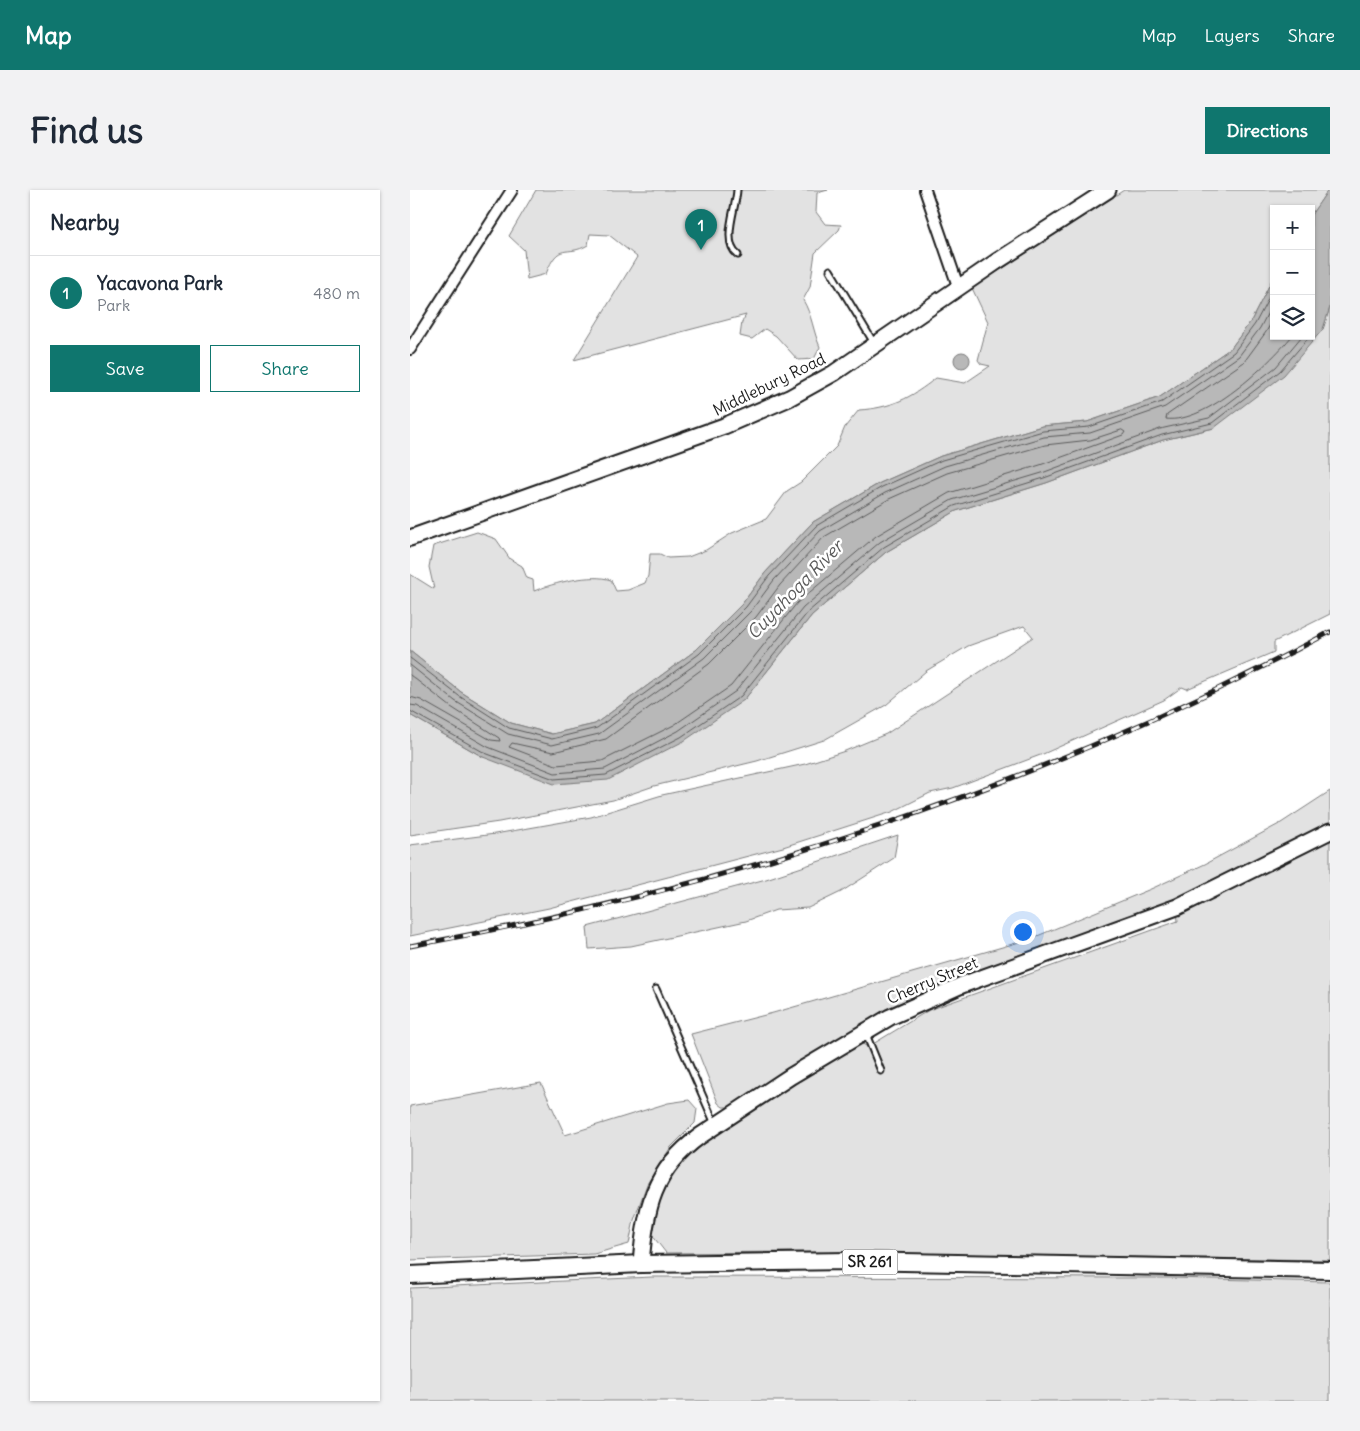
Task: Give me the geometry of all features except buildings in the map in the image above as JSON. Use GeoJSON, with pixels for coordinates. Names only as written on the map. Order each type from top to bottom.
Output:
{"type":"FeatureCollection","features":[{"type":"Feature","properties":{"kind":"main road","name":"SR 261"},"geometry":{"type":"LineString","coordinates":[[410,1275],[641,1264],[850,1261],[1330,1270]]}},
{"type":"Feature","properties":{"kind":"street"},"geometry":{"type":"LineString","coordinates":[[410,349],[512,190]]}},
{"type":"Feature","properties":{"kind":"street"},"geometry":{"type":"LineString","coordinates":[[925,190],[959,289]]}},
{"type":"Feature","properties":{"kind":"street","name":"Middlebury Road"},"geometry":{"type":"LineString","coordinates":[[410,538],[741,419],[789,398],[834,373],[876,346],[996,262],[1108,190]]}},
{"type":"Feature","properties":{"kind":"street","name":"Cherry Street"},"geometry":{"type":"LineString","coordinates":[[641,1264],[647,1214],[660,1177],[679,1153],[715,1125],[864,1031],[937,995],[1177,907],[1330,831]]}},
{"type":"Feature","properties":{"kind":"lane"},"geometry":{"type":"LineString","coordinates":[[737,190],[730,242],[733,252],[738,256]]}},
{"type":"Feature","properties":{"kind":"lane"},"geometry":{"type":"LineString","coordinates":[[830,270],[876,346]]}},
{"type":"Feature","properties":{"kind":"lane"},"geometry":{"type":"LineString","coordinates":[[656,989],[715,1125]]}},
{"type":"Feature","properties":{"kind":"lane"},"geometry":{"type":"LineString","coordinates":[[864,1031],[881,1071]]}},
{"type":"Feature","properties":{"kind":"shaded area"},"geometry":{"type":"Polygon","coordinates":[[[536,190],[828,190],[817,193],[816,212],[825,224],[841,225],[839,230],[815,253],[810,287],[803,300],[820,347],[814,359],[798,360],[776,336],[765,329],[752,339],[740,336],[742,322],[746,315],[574,360],[637,257],[609,235],[590,234],[588,245],[580,249],[559,253],[546,274],[527,279],[524,250],[509,236],[536,190]]]}},
{"type":"Feature","properties":{"kind":"shaded area"},"geometry":{"type":"Polygon","coordinates":[[[1124,190],[1328,190],[1315,209],[1315,205],[1270,205],[1270,284],[1251,321],[1231,348],[1160,397],[1087,422],[1042,426],[941,456],[880,483],[813,522],[765,573],[742,604],[696,650],[595,724],[552,734],[511,723],[461,692],[410,651],[410,574],[434,589],[429,567],[433,546],[477,532],[496,539],[510,559],[522,566],[527,578],[533,580],[534,591],[562,582],[583,578],[603,578],[611,580],[616,591],[628,590],[645,583],[648,576],[650,554],[660,554],[668,558],[688,557],[706,550],[732,533],[766,519],[787,491],[801,482],[837,446],[845,427],[859,410],[881,407],[900,401],[936,378],[965,383],[990,366],[981,364],[978,360],[988,322],[972,288],[1124,190]]]}},
{"type":"Feature","properties":{"kind":"shaded area"},"geometry":{"type":"Polygon","coordinates":[[[1330,307],[1330,614],[1274,642],[1274,652],[1187,689],[1182,687],[1164,700],[1043,754],[953,788],[930,793],[892,812],[783,847],[549,908],[410,936],[410,845],[495,834],[591,817],[662,795],[805,764],[845,751],[886,734],[1033,637],[1024,626],[968,646],[926,671],[886,705],[824,740],[757,761],[654,786],[613,800],[499,822],[410,835],[410,715],[483,757],[744,700],[812,615],[886,552],[956,511],[1046,483],[1163,440],[1214,428],[1311,340],[1315,340],[1315,336],[1323,329],[1330,307]]]}},
{"type":"Feature","properties":{"kind":"shaded area"},"geometry":{"type":"Polygon","coordinates":[[[1330,791],[1330,826],[1208,888],[999,968],[731,1107],[723,1107],[718,1103],[691,1034],[773,1013],[1030,939],[1153,888],[1205,864],[1281,823],[1330,791]]]}},
{"type":"Feature","properties":{"kind":"shaded area"},"geometry":{"type":"Polygon","coordinates":[[[898,835],[894,858],[841,892],[808,908],[776,910],[746,921],[631,946],[589,949],[587,927],[766,879],[898,835]]]}},
{"type":"Feature","properties":{"kind":"shaded area"},"geometry":{"type":"Polygon","coordinates":[[[1330,838],[1330,1260],[795,1252],[666,1253],[652,1235],[656,1209],[669,1179],[677,1166],[708,1135],[859,1042],[868,1047],[929,1010],[1178,921],[1177,911],[1330,838]]]}},
{"type":"Feature","properties":{"kind":"shaded area"},"geometry":{"type":"Polygon","coordinates":[[[541,1083],[565,1135],[668,1103],[689,1100],[697,1109],[695,1123],[671,1147],[647,1184],[634,1220],[629,1244],[594,1254],[410,1260],[410,1106],[541,1083]]]}},
{"type":"Feature","properties":{"kind":"shaded area"},"geometry":{"type":"Polygon","coordinates":[[[652,1277],[1171,1278],[1330,1282],[1330,1401],[410,1401],[410,1288],[652,1277]]]}},
{"type":"Feature","properties":{"kind":"water"},"geometry":{"type":"Polygon","coordinates":[[[1328,190],[1330,190],[1330,307],[1323,329],[1315,338],[1315,250],[1315,209],[1328,190]]]}},
{"type":"Feature","properties":{"kind":"water","name":"Cuyahoga River"},"geometry":{"type":"Polygon","coordinates":[[[1270,284],[1270,340],[1314,340],[1284,375],[1214,428],[1163,440],[1046,483],[956,511],[886,552],[812,615],[744,700],[684,741],[608,780],[554,784],[483,757],[410,715],[410,651],[461,692],[511,723],[552,734],[595,724],[696,650],[742,604],[765,573],[813,522],[880,483],[941,456],[1042,426],[1087,422],[1160,397],[1231,348],[1251,321],[1270,284]]]}},
{"type":"Feature","properties":{"kind":"water"},"geometry":{"type":"Polygon","coordinates":[[[962,352],[968,354],[970,360],[968,366],[962,368],[956,366],[954,360],[956,354],[962,352]]]}},
{"type":"Feature","properties":{"kind":"railway"},"geometry":{"type":"LineString","coordinates":[[410,946],[529,922],[648,894],[766,862],[882,825],[997,784],[1110,738],[1221,687],[1330,632]]}},
{"type":"Feature","properties":{"kind":"place","name":"Yacavona Park"},"geometry":{"type":"Point","coordinates":[701,250]}}]}
